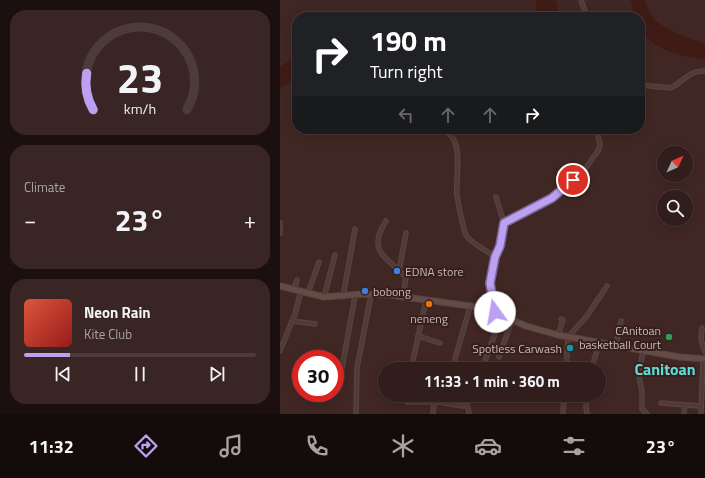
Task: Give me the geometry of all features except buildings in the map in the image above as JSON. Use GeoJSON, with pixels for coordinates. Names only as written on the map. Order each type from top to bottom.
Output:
{"type":"FeatureCollection","features":[{"type":"Feature","properties":{"kind":"street"},"geometry":{"type":"LineString","coordinates":[[581,0],[585,12]]}},
{"type":"Feature","properties":{"kind":"street"},"geometry":{"type":"LineString","coordinates":[[645,85],[671,88],[691,73],[697,70],[705,71]]}},
{"type":"Feature","properties":{"kind":"street"},"geometry":{"type":"LineString","coordinates":[[450,134],[454,140],[458,178],[457,195],[465,234],[495,257]]}},
{"type":"Feature","properties":{"kind":"street"},"geometry":{"type":"LineString","coordinates":[[504,223],[552,198],[568,183],[580,176],[598,151],[600,144],[597,134]]}},
{"type":"Feature","properties":{"kind":"street"},"geometry":{"type":"LineString","coordinates":[[495,312],[490,283],[495,257],[500,246],[504,223],[496,197]]}},
{"type":"Feature","properties":{"kind":"street"},"geometry":{"type":"LineString","coordinates":[[386,221],[379,235],[378,248],[382,255],[406,277],[403,297]]}},
{"type":"Feature","properties":{"kind":"street"},"geometry":{"type":"LineString","coordinates":[[280,223],[280,233]]}},
{"type":"Feature","properties":{"kind":"street"},"geometry":{"type":"LineString","coordinates":[[343,297],[355,229]]}},
{"type":"Feature","properties":{"kind":"street"},"geometry":{"type":"LineString","coordinates":[[400,271],[406,233]]}},
{"type":"Feature","properties":{"kind":"street"},"geometry":{"type":"LineString","coordinates":[[324,297],[335,255]]}},
{"type":"Feature","properties":{"kind":"street"},"geometry":{"type":"LineString","coordinates":[[308,293],[319,262]]}},
{"type":"Feature","properties":{"kind":"street"},"geometry":{"type":"LineString","coordinates":[[294,289],[297,280]]}},
{"type":"Feature","properties":{"kind":"street"},"geometry":{"type":"LineString","coordinates":[[280,286],[324,297],[371,295],[403,297],[485,308],[537,330],[558,335],[643,349],[679,357],[704,359],[700,406],[702,414]]}},
{"type":"Feature","properties":{"kind":"street"},"geometry":{"type":"LineString","coordinates":[[566,362],[568,337],[586,317],[607,286]]}},
{"type":"Feature","properties":{"kind":"street"},"geometry":{"type":"LineString","coordinates":[[280,351],[292,321],[301,291]]}},
{"type":"Feature","properties":{"kind":"street"},"geometry":{"type":"LineString","coordinates":[[356,414],[357,368],[371,295]]}},
{"type":"Feature","properties":{"kind":"street"},"geometry":{"type":"LineString","coordinates":[[344,357],[355,296]]}},
{"type":"Feature","properties":{"kind":"street"},"geometry":{"type":"LineString","coordinates":[[412,362],[426,301]]}},
{"type":"Feature","properties":{"kind":"street"},"geometry":{"type":"LineString","coordinates":[[454,362],[470,307]]}},
{"type":"Feature","properties":{"kind":"street"},"geometry":{"type":"LineString","coordinates":[[485,362],[502,315]]}},
{"type":"Feature","properties":{"kind":"street"},"geometry":{"type":"LineString","coordinates":[[558,335],[563,320],[561,319]]}},
{"type":"Feature","properties":{"kind":"street"},"geometry":{"type":"LineString","coordinates":[[499,357],[512,320]]}},
{"type":"Feature","properties":{"kind":"street"},"geometry":{"type":"LineString","coordinates":[[292,321],[315,324]]}},
{"type":"Feature","properties":{"kind":"street"},"geometry":{"type":"LineString","coordinates":[[616,345],[621,321]]}},
{"type":"Feature","properties":{"kind":"street"},"geometry":{"type":"LineString","coordinates":[[702,328],[701,340],[705,352]]}},
{"type":"Feature","properties":{"kind":"street"},"geometry":{"type":"LineString","coordinates":[[418,336],[440,343]]}},
{"type":"Feature","properties":{"kind":"street"},"geometry":{"type":"LineString","coordinates":[[593,362],[600,342]]}},
{"type":"Feature","properties":{"kind":"street"},"geometry":{"type":"LineString","coordinates":[[643,349],[639,377],[642,391],[642,409],[647,414]]}},
{"type":"Feature","properties":{"kind":"street"},"geometry":{"type":"LineString","coordinates":[[433,414],[436,402],[463,406]]}},
{"type":"Feature","properties":{"kind":"street"},"geometry":{"type":"LineString","coordinates":[[467,402],[469,414]]}},
{"type":"Feature","properties":{"kind":"street"},"geometry":{"type":"LineString","coordinates":[[563,414],[564,402]]}},
{"type":"Feature","properties":{"kind":"street"},"geometry":{"type":"LineString","coordinates":[[586,402],[587,414]]}},
{"type":"Feature","properties":{"kind":"street"},"geometry":{"type":"LineString","coordinates":[[661,403],[700,406]]}},
{"type":"Feature","properties":{"kind":"street"},"geometry":{"type":"LineString","coordinates":[[684,414],[685,405]]}},
{"type":"Feature","properties":{"kind":"shaded area"},"geometry":{"type":"Polygon","coordinates":[[[536,0],[556,0],[558,12],[537,12],[536,0]]]}},
{"type":"Feature","properties":{"kind":"shaded area"},"geometry":{"type":"Polygon","coordinates":[[[630,0],[645,0],[648,10],[660,24],[677,34],[705,44],[705,60],[673,53],[654,44],[645,33],[645,12],[634,12],[630,0]]]}},
{"type":"Feature","properties":{"kind":"shaded area"},"geometry":{"type":"Polygon","coordinates":[[[292,58],[292,81],[280,89],[280,67],[292,58]]]}},
{"type":"Feature","properties":{"kind":"place","name":"EDNA store"},"geometry":{"type":"Point","coordinates":[397,271]}},
{"type":"Feature","properties":{"kind":"place","name":"bobong"},"geometry":{"type":"Point","coordinates":[365,291]}},
{"type":"Feature","properties":{"kind":"place","name":"neneng"},"geometry":{"type":"Point","coordinates":[429,304]}},
{"type":"Feature","properties":{"kind":"place","name":"CAnitoan basketball Court"},"geometry":{"type":"Point","coordinates":[669,337]}},
{"type":"Feature","properties":{"kind":"place","name":"Spotless Carwash"},"geometry":{"type":"Point","coordinates":[570,348]}},
{"type":"Feature","properties":{"kind":"district","name":"Canitoan"},"geometry":{"type":"Point","coordinates":[665,369]}},
{"type":"Feature","properties":{"kind":"route"},"geometry":{"type":"LineString","coordinates":[[495,312],[490,283],[495,257],[500,246],[504,223],[552,198],[573,180]]}}]}
